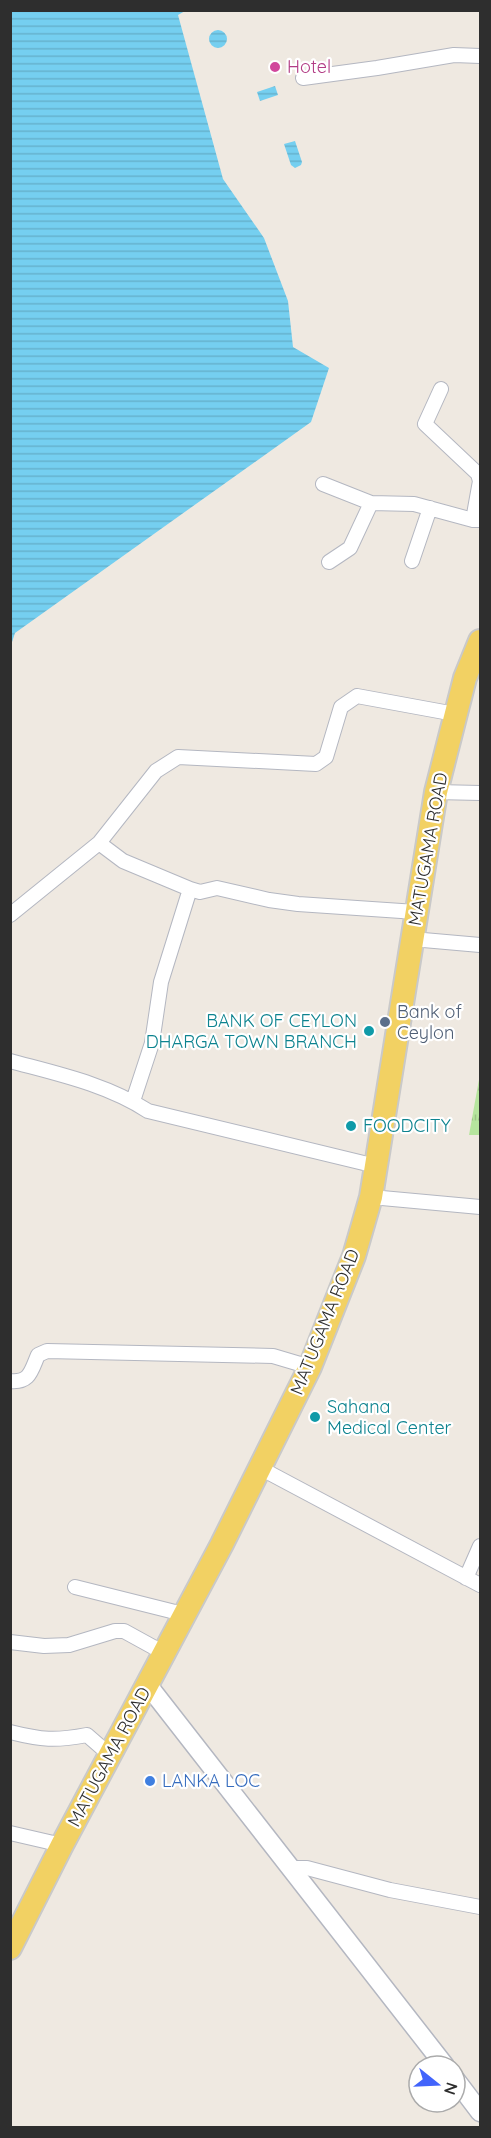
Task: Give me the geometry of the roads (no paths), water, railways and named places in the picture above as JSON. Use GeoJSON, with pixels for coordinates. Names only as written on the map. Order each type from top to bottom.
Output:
{"type":"FeatureCollection","features":[{"type":"Feature","properties":{"kind":"main road","name":"MATUGAMA ROAD"},"geometry":{"type":"LineString","coordinates":[[10,1948],[260,1468],[310,1367],[354,1257],[371,1197],[436,792],[465,678],[480,641]]}},
{"type":"Feature","properties":{"kind":"street"},"geometry":{"type":"LineString","coordinates":[[303,78],[454,55],[480,56]]}},
{"type":"Feature","properties":{"kind":"street"},"geometry":{"type":"LineString","coordinates":[[323,484],[371,503],[414,504],[477,520],[480,482],[478,474],[425,424],[441,389]]}},
{"type":"Feature","properties":{"kind":"street"},"geometry":{"type":"LineString","coordinates":[[329,562],[350,548],[371,503]]}},
{"type":"Feature","properties":{"kind":"street"},"geometry":{"type":"LineString","coordinates":[[412,561],[430,508]]}},
{"type":"Feature","properties":{"kind":"street"},"geometry":{"type":"LineString","coordinates":[[10,915],[99,843],[156,771],[178,757],[316,764],[326,757],[341,707],[357,696],[455,714]]}},
{"type":"Feature","properties":{"kind":"street"},"geometry":{"type":"LineString","coordinates":[[436,792],[480,793]]}},
{"type":"Feature","properties":{"kind":"street"},"geometry":{"type":"LineString","coordinates":[[99,843],[123,861],[200,892],[217,888],[298,904],[416,912]]}},
{"type":"Feature","properties":{"kind":"street"},"geometry":{"type":"LineString","coordinates":[[133,1101],[152,1043],[161,982],[190,889]]}},
{"type":"Feature","properties":{"kind":"street"},"geometry":{"type":"LineString","coordinates":[[412,939],[480,945]]}},
{"type":"Feature","properties":{"kind":"street"},"geometry":{"type":"LineString","coordinates":[[10,1061],[89,1082],[133,1101],[148,1111],[376,1166]]}},
{"type":"Feature","properties":{"kind":"street"},"geometry":{"type":"LineString","coordinates":[[371,1197],[480,1207]]}},
{"type":"Feature","properties":{"kind":"street"},"geometry":{"type":"LineString","coordinates":[[10,1381],[21,1382],[27,1378],[38,1355],[47,1351],[273,1356],[310,1367]]}},
{"type":"Feature","properties":{"kind":"street"},"geometry":{"type":"LineString","coordinates":[[260,1468],[480,1585]]}},
{"type":"Feature","properties":{"kind":"street"},"geometry":{"type":"LineString","coordinates":[[466,1578],[480,1546]]}},
{"type":"Feature","properties":{"kind":"street"},"geometry":{"type":"LineString","coordinates":[[75,1587],[183,1614]]}},
{"type":"Feature","properties":{"kind":"street"},"geometry":{"type":"LineString","coordinates":[[10,1642],[44,1646],[69,1645],[115,1631],[124,1631],[164,1653]]}},
{"type":"Feature","properties":{"kind":"street"},"geometry":{"type":"LineString","coordinates":[[147,1684],[436,2054]]}},
{"type":"Feature","properties":{"kind":"street"},"geometry":{"type":"LineString","coordinates":[[10,1732],[39,1739],[60,1740],[87,1735],[110,1755]]}},
{"type":"Feature","properties":{"kind":"street"},"geometry":{"type":"LineString","coordinates":[[10,1833],[62,1845]]}},
{"type":"Feature","properties":{"kind":"street"},"geometry":{"type":"LineString","coordinates":[[291,1868],[308,1868],[390,1890],[480,1907]]}},
{"type":"Feature","properties":{"kind":"street"},"geometry":{"type":"LineString","coordinates":[[467,2095],[480,2112]]}},
{"type":"Feature","properties":{"kind":"water"},"geometry":{"type":"Polygon","coordinates":[[[11,10],[185,11],[178,15],[223,179],[264,238],[288,301],[293,347],[329,368],[311,422],[15,633],[11,645],[11,10]]]}},
{"type":"Feature","properties":{"kind":"water"},"geometry":{"type":"Polygon","coordinates":[[[218,30],[226,35],[227,39],[222,47],[218,48],[210,43],[209,39],[214,31],[218,30]]]}},
{"type":"Feature","properties":{"kind":"water"},"geometry":{"type":"Polygon","coordinates":[[[275,86],[278,95],[260,101],[257,92],[275,86]]]}},
{"type":"Feature","properties":{"kind":"water"},"geometry":{"type":"Polygon","coordinates":[[[295,141],[302,162],[295,168],[291,165],[284,144],[295,141]]]}},
{"type":"Feature","properties":{"kind":"place","name":"Hotel"},"geometry":{"type":"Point","coordinates":[275,67]}},
{"type":"Feature","properties":{"kind":"place","name":"Bank of Ceylon"},"geometry":{"type":"Point","coordinates":[385,1022]}},
{"type":"Feature","properties":{"kind":"place","name":"BANK OF CEYLON DHARGA TOWN BRANCH"},"geometry":{"type":"Point","coordinates":[369,1031]}},
{"type":"Feature","properties":{"kind":"place","name":"FOODCITY"},"geometry":{"type":"Point","coordinates":[351,1126]}},
{"type":"Feature","properties":{"kind":"place","name":"Sahana Medical Center"},"geometry":{"type":"Point","coordinates":[315,1417]}},
{"type":"Feature","properties":{"kind":"place","name":"LANKA LOC"},"geometry":{"type":"Point","coordinates":[150,1781]}}]}
